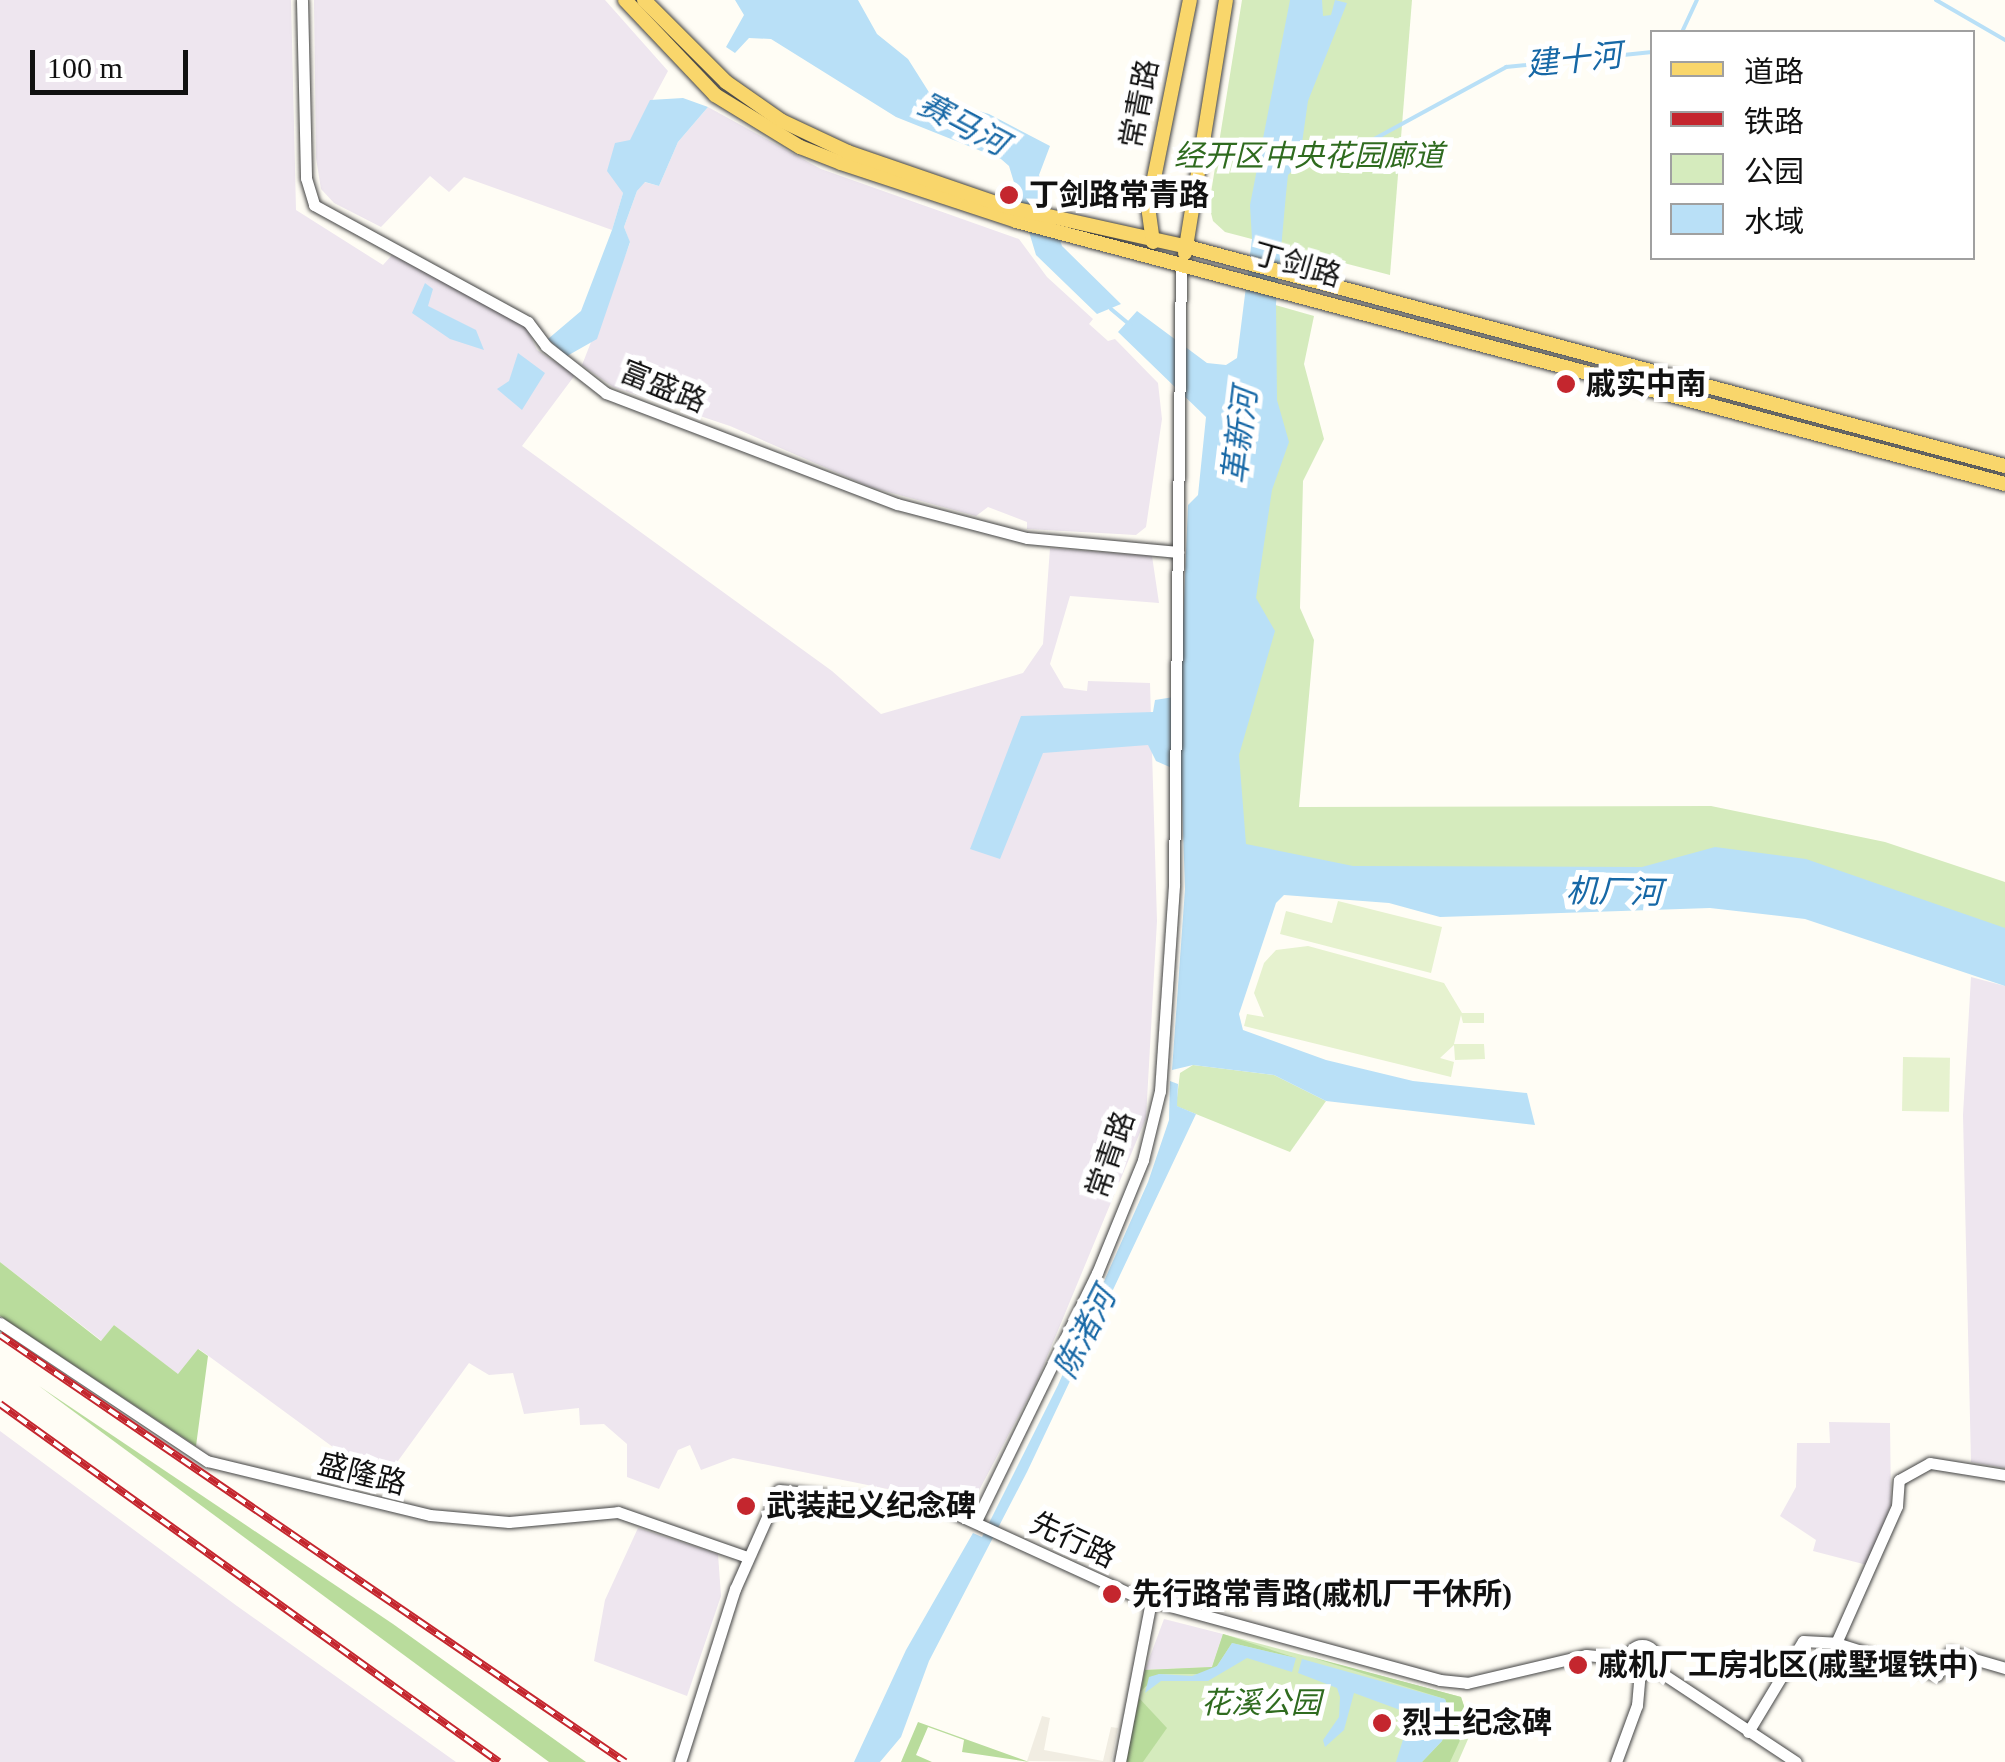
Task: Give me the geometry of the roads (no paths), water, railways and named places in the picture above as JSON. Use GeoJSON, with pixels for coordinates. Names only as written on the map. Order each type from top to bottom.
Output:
{"type":"FeatureCollection","features":[{"type":"Feature","properties":{"kind":"main road","name":"丁剑路"},"geometry":{"type":"LineString","coordinates":[[625,0],[715,95],[800,148],[1016,221],[1063,225],[1188,247],[1236,268],[2005,484]]}},
{"type":"Feature","properties":{"kind":"main road","name":"丁剑路"},"geometry":{"type":"LineString","coordinates":[[644,0],[726,82],[782,121],[848,152],[1181,262],[1236,268]]}},
{"type":"Feature","properties":{"kind":"main road","name":"常青路"},"geometry":{"type":"LineString","coordinates":[[1148,238],[1154,174],[1190,0]]}},
{"type":"Feature","properties":{"kind":"main road"},"geometry":{"type":"LineString","coordinates":[[1148,238],[1181,262],[1188,247],[1226,0]]}},
{"type":"Feature","properties":{"kind":"main road","name":"丁剑路"},"geometry":{"type":"LineString","coordinates":[[1285,282],[2005,466]]}},
{"type":"Feature","properties":{"kind":"street","name":"富盛路"},"geometry":{"type":"LineString","coordinates":[[302,0],[306,178],[314,205],[528,322],[546,346],[606,393],[897,504],[1027,538],[1178,552]]}},
{"type":"Feature","properties":{"kind":"street"},"geometry":{"type":"LineString","coordinates":[[1178,552],[1181,262]]}},
{"type":"Feature","properties":{"kind":"street","name":"常青路"},"geometry":{"type":"LineString","coordinates":[[979,1523],[1097,1273],[1152,1128],[1174,885],[1172,694],[1178,552]]}},
{"type":"Feature","properties":{"kind":"street","name":"盛隆路"},"geometry":{"type":"LineString","coordinates":[[0,1324],[207,1461],[430,1515],[509,1522],[618,1512],[747,1557]]}},
{"type":"Feature","properties":{"kind":"street"},"geometry":{"type":"LineString","coordinates":[[1836,1643],[1897,1506],[1899,1480],[1930,1463],[2005,1475]]}},
{"type":"Feature","properties":{"kind":"street","name":"先行路"},"geometry":{"type":"LineString","coordinates":[[680,1762],[747,1557],[779,1490],[943,1508],[1151,1602],[1440,1680],[1467,1683],[1586,1655],[1628,1659]]}},
{"type":"Feature","properties":{"kind":"street"},"geometry":{"type":"LineString","coordinates":[[1120,1762],[1151,1602]]}},
{"type":"Feature","properties":{"kind":"street"},"geometry":{"type":"LineString","coordinates":[[1748,1732],[1803,1641],[1836,1643],[1937,1674],[1950,1652],[2005,1668]]}},
{"type":"Feature","properties":{"kind":"street"},"geometry":{"type":"LineString","coordinates":[[1616,1762],[1637,1705],[1640,1673],[1628,1659],[1633,1648],[1645,1644],[1655,1652],[1654,1668]]}},
{"type":"Feature","properties":{"kind":"street"},"geometry":{"type":"LineString","coordinates":[[1654,1668],[1796,1762]]}},
{"type":"Feature","properties":{"kind":"street"},"geometry":{"type":"LineString","coordinates":[[1640,1673],[1654,1668]]}},
{"type":"Feature","properties":{"kind":"water"},"geometry":{"type":"Polygon","coordinates":[[[735,0],[858,0],[877,34],[908,59],[932,97],[989,114],[1050,146],[1039,175],[1062,246],[1121,304],[1097,314],[1036,255],[1009,166],[1001,159],[896,117],[771,39],[749,38],[735,53],[726,47],[744,15],[735,0]]]}},
{"type":"Feature","properties":{"kind":"water"},"geometry":{"type":"Polygon","coordinates":[[[1290,0],[1322,0],[1323,16],[1331,15],[1335,0],[1347,3],[1308,101],[1299,164],[1288,175],[1276,304],[1277,400],[1289,442],[1272,490],[1256,598],[1275,631],[1239,755],[1246,844],[1353,866],[1642,867],[1715,847],[1806,859],[2005,928],[2005,986],[1805,919],[1710,908],[1440,917],[1389,903],[1284,895],[1276,903],[1239,1014],[1243,1030],[1326,1060],[1413,1081],[1527,1093],[1535,1125],[1326,1101],[1274,1075],[1193,1065],[1172,1070],[1185,889],[1181,772],[1156,761],[1148,745],[1043,753],[1000,859],[970,849],[1021,716],[1153,712],[1155,700],[1180,696],[1188,505],[1198,495],[1206,417],[1118,332],[1137,311],[1207,363],[1226,365],[1237,358],[1252,239],[1250,205],[1290,0]]]}},
{"type":"Feature","properties":{"kind":"water"},"geometry":{"type":"Polygon","coordinates":[[[683,98],[708,107],[678,142],[659,186],[645,182],[637,191],[624,227],[630,242],[597,339],[567,356],[548,339],[581,311],[612,230],[623,193],[607,171],[615,143],[630,140],[650,100],[683,98]]]}},
{"type":"Feature","properties":{"kind":"water"},"geometry":{"type":"Polygon","coordinates":[[[425,283],[433,289],[428,306],[476,330],[484,350],[450,339],[412,313],[425,283]]]}},
{"type":"Feature","properties":{"kind":"water"},"geometry":{"type":"Polygon","coordinates":[[[518,353],[545,373],[522,410],[497,389],[509,381],[518,353]]]}},
{"type":"Feature","properties":{"kind":"water","name":"陈渚河"},"geometry":{"type":"Polygon","coordinates":[[[1170,1081],[1178,1084],[1177,1106],[1196,1114],[1027,1472],[929,1661],[901,1737],[880,1762],[854,1762],[906,1650],[973,1533],[982,1537],[1058,1385],[1148,1182],[1169,1120],[1170,1081]]]}},
{"type":"Feature","properties":{"kind":"water"},"geometry":{"type":"Polygon","coordinates":[[[1232,1643],[1296,1658],[1292,1672],[1247,1658],[1208,1681],[1161,1681],[1145,1693],[1149,1677],[1192,1676],[1217,1666],[1232,1643]]]}},
{"type":"Feature","properties":{"kind":"water"},"geometry":{"type":"Polygon","coordinates":[[[1302,1659],[1445,1699],[1451,1715],[1442,1741],[1422,1762],[1396,1762],[1411,1714],[1354,1693],[1344,1730],[1325,1747],[1323,1740],[1339,1717],[1340,1697],[1337,1688],[1298,1673],[1302,1659]]]}},
{"type":"Feature","properties":{"kind":"waterway","name":"建十河"},"geometry":{"type":"LineString","coordinates":[[1683,30],[1697,0]]}},
{"type":"Feature","properties":{"kind":"waterway","name":"建十河"},"geometry":{"type":"LineString","coordinates":[[1936,0],[2005,40]]}},
{"type":"Feature","properties":{"kind":"waterway","name":"建十河"},"geometry":{"type":"LineString","coordinates":[[1297,152],[1335,155],[1365,144],[1506,67],[1650,52]]}},
{"type":"Feature","properties":{"kind":"waterway","name":"赛马河"},"geometry":{"type":"LineString","coordinates":[[1111,309],[1130,325]]}},
{"type":"Feature","properties":{"kind":"railway"},"geometry":{"type":"LineString","coordinates":[[0,1335],[625,1762]]}},
{"type":"Feature","properties":{"kind":"railway"},"geometry":{"type":"LineString","coordinates":[[0,1404],[499,1762]]}},
{"type":"Feature","properties":{"kind":"place","name":"丁剑路常青路"},"geometry":{"type":"Point","coordinates":[1009,195]}},
{"type":"Feature","properties":{"kind":"place","name":"戚实中南"},"geometry":{"type":"Point","coordinates":[1566,384]}},
{"type":"Feature","properties":{"kind":"place","name":"武装起义纪念碑"},"geometry":{"type":"Point","coordinates":[746,1506]}},
{"type":"Feature","properties":{"kind":"place","name":"先行路常青路(戚机厂干休所)"},"geometry":{"type":"Point","coordinates":[1112,1594]}},
{"type":"Feature","properties":{"kind":"place","name":"戚机厂工房北区(戚墅堰铁中)"},"geometry":{"type":"Point","coordinates":[1578,1665]}},
{"type":"Feature","properties":{"kind":"place","name":"烈士纪念碑"},"geometry":{"type":"Point","coordinates":[1382,1723]}},
{"type":"Feature","properties":{"kind":"park label","name":"经开区中央花园廊道"},"geometry":{"type":"Point","coordinates":[1309,156]}},
{"type":"Feature","properties":{"kind":"park label","name":"花溪公园"},"geometry":{"type":"Point","coordinates":[1261,1703]}},
{"type":"Feature","properties":{"kind":"water label","name":"革新河"},"geometry":{"type":"Point","coordinates":[1240,436]}},
{"type":"Feature","properties":{"kind":"water label","name":"机厂河"},"geometry":{"type":"Point","coordinates":[1614,892]}}]}
